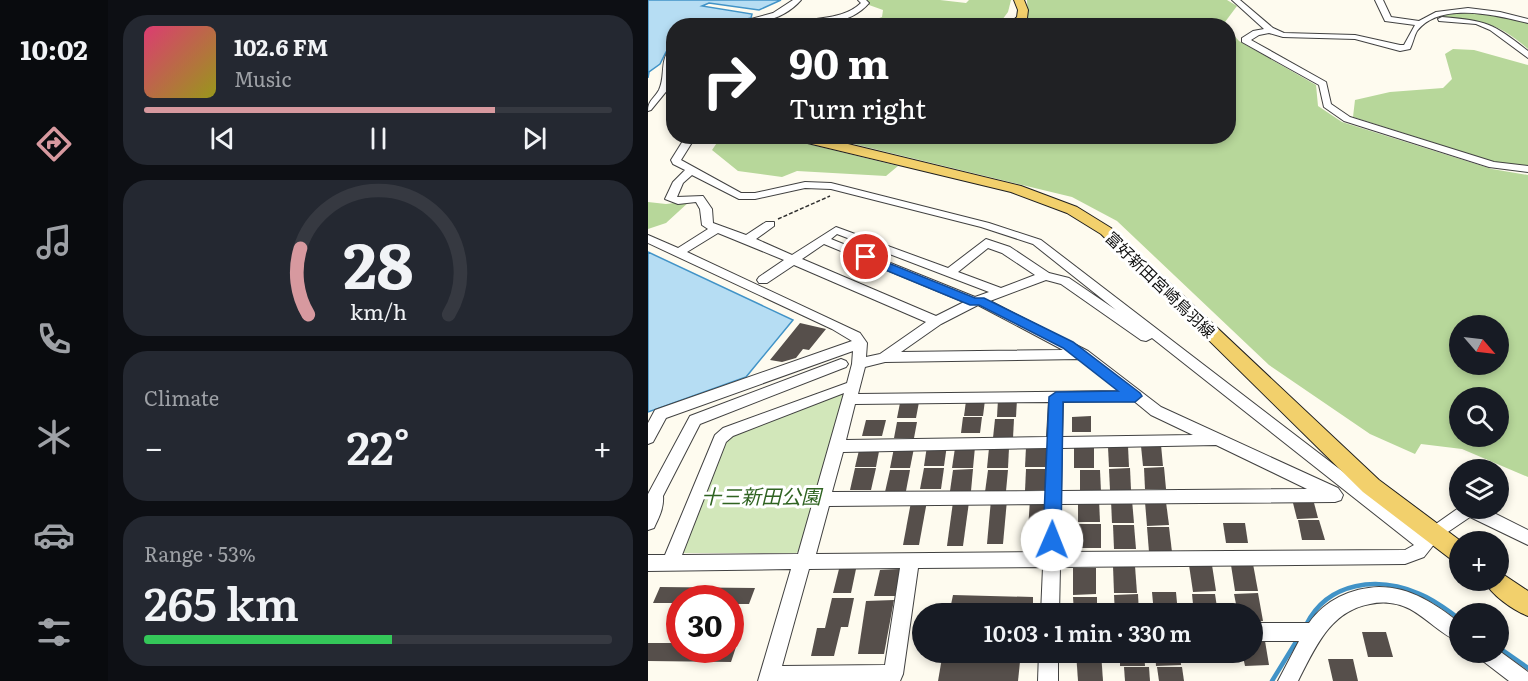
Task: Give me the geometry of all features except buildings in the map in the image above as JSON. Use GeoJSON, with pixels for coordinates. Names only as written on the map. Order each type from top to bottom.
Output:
{"type":"FeatureCollection","features":[{"type":"Feature","properties":{"kind":"main road"},"geometry":{"type":"LineString","coordinates":[[1019,0],[1022,18]]}},
{"type":"Feature","properties":{"kind":"main road","name":"富好新田宮崎鳥羽線"},"geometry":{"type":"LineString","coordinates":[[829,144],[1016,189],[1072,210],[1106,231],[1371,486],[1429,539],[1449,548]]}},
{"type":"Feature","properties":{"kind":"main road"},"geometry":{"type":"LineString","coordinates":[[1509,590],[1528,605]]}},
{"type":"Feature","properties":{"kind":"street"},"geometry":{"type":"LineString","coordinates":[[756,18],[783,10],[794,5],[797,0]]}},
{"type":"Feature","properties":{"kind":"street"},"geometry":{"type":"LineString","coordinates":[[836,18],[862,8],[865,3],[862,0]]}},
{"type":"Feature","properties":{"kind":"street"},"geometry":{"type":"LineString","coordinates":[[1236,0],[1270,30],[1283,35],[1355,37],[1400,48],[1407,47],[1415,28],[1436,14],[1473,10],[1509,15],[1528,21]]}},
{"type":"Feature","properties":{"kind":"street"},"geometry":{"type":"LineString","coordinates":[[1378,0],[1388,19],[1422,24],[1439,19],[1476,22],[1504,34],[1528,55]]}},
{"type":"Feature","properties":{"kind":"street"},"geometry":{"type":"LineString","coordinates":[[1270,30],[1256,33],[1245,40],[1323,84],[1327,105],[1347,119],[1493,165],[1528,169]]}},
{"type":"Feature","properties":{"kind":"street"},"geometry":{"type":"LineString","coordinates":[[648,108],[664,87],[666,63]]}},
{"type":"Feature","properties":{"kind":"street"},"geometry":{"type":"LineString","coordinates":[[686,144],[676,160],[690,171],[739,196],[755,196],[792,187],[819,184],[1029,238],[1058,256],[1357,492],[1429,539]]}},
{"type":"Feature","properties":{"kind":"street"},"geometry":{"type":"LineString","coordinates":[[690,171],[678,182],[671,199],[678,201],[699,198],[706,209],[708,225],[936,321]]}},
{"type":"Feature","properties":{"kind":"street"},"geometry":{"type":"LineString","coordinates":[[747,240],[771,224]]}},
{"type":"Feature","properties":{"kind":"street"},"geometry":{"type":"LineString","coordinates":[[678,253],[718,228]]}},
{"type":"Feature","properties":{"kind":"street"},"geometry":{"type":"LineString","coordinates":[[763,280],[836,230],[1001,292]]}},
{"type":"Feature","properties":{"kind":"street"},"geometry":{"type":"LineString","coordinates":[[648,239],[837,326],[855,336],[860,343],[859,364],[824,499],[808,553],[802,563],[769,678],[893,674],[910,562]]}},
{"type":"Feature","properties":{"kind":"street"},"geometry":{"type":"LineString","coordinates":[[822,239],[977,302],[1083,354],[1156,411],[1335,495]]}},
{"type":"Feature","properties":{"kind":"street"},"geometry":{"type":"LineString","coordinates":[[950,272],[986,243],[1006,250],[1045,276],[1065,281],[1153,342],[1161,339]]}},
{"type":"Feature","properties":{"kind":"street"},"geometry":{"type":"LineString","coordinates":[[885,357],[936,321],[1001,292],[1045,276]]}},
{"type":"Feature","properties":{"kind":"street"},"geometry":{"type":"LineString","coordinates":[[648,438],[660,414],[860,343]]}},
{"type":"Feature","properties":{"kind":"street"},"geometry":{"type":"LineString","coordinates":[[859,364],[885,357],[1083,354]]}},
{"type":"Feature","properties":{"kind":"street"},"geometry":{"type":"LineString","coordinates":[[648,523],[656,506],[655,496],[695,420],[841,364]]}},
{"type":"Feature","properties":{"kind":"street"},"geometry":{"type":"LineString","coordinates":[[671,562],[720,439],[728,432],[843,388],[852,393],[1056,397],[1135,396]]}},
{"type":"Feature","properties":{"kind":"street"},"geometry":{"type":"LineString","coordinates":[[1050,603],[1056,397]]}},
{"type":"Feature","properties":{"kind":"street"},"geometry":{"type":"LineString","coordinates":[[838,446],[1217,440]]}},
{"type":"Feature","properties":{"kind":"street"},"geometry":{"type":"LineString","coordinates":[[824,499],[1335,495],[1357,492]]}},
{"type":"Feature","properties":{"kind":"street"},"geometry":{"type":"LineString","coordinates":[[648,563],[1405,557],[1418,552],[1429,539],[1469,509],[1528,538]]}},
{"type":"Feature","properties":{"kind":"street"},"geometry":{"type":"LineString","coordinates":[[1288,681],[1305,632],[1332,609],[1364,596],[1380,594],[1413,601],[1449,626]]}},
{"type":"Feature","properties":{"kind":"street"},"geometry":{"type":"LineString","coordinates":[[1263,632],[1305,632]]}},
{"type":"Feature","properties":{"kind":"street"},"geometry":{"type":"LineString","coordinates":[[1048,681],[1049,663]]}},
{"type":"Feature","properties":{"kind":"street"},"geometry":{"type":"LineString","coordinates":[[1500,663],[1525,681]]}},
{"type":"Feature","properties":{"kind":"path"},"geometry":{"type":"LineString","coordinates":[[771,224],[797,209],[829,198],[830,194]]}},
{"type":"Feature","properties":{"kind":"green space"},"geometry":{"type":"Polygon","coordinates":[[[865,0],[940,0],[966,3],[969,0],[1011,0],[1008,12],[1004,18],[879,18],[882,17],[883,10],[869,5],[865,0]]]}},
{"type":"Feature","properties":{"kind":"green space"},"geometry":{"type":"Polygon","coordinates":[[[1027,0],[1227,0],[1237,6],[1228,18],[1028,18],[1027,0]]]}},
{"type":"Feature","properties":{"kind":"green space"},"geometry":{"type":"Polygon","coordinates":[[[1473,11],[1508,16],[1528,22],[1528,49],[1507,33],[1486,24],[1438,17],[1473,11]]]}},
{"type":"Feature","properties":{"kind":"green space"},"geometry":{"type":"Polygon","coordinates":[[[1236,38],[1316,85],[1318,106],[1342,122],[1492,169],[1528,175],[1528,477],[1509,469],[1509,459],[1486,459],[1462,449],[1421,444],[1415,454],[1370,434],[1269,365],[1117,221],[1072,197],[854,144],[1236,144],[1236,38]]]}},
{"type":"Feature","properties":{"kind":"green space"},"geometry":{"type":"Polygon","coordinates":[[[1453,49],[1474,50],[1528,65],[1528,166],[1495,162],[1353,117],[1355,100],[1390,92],[1443,88],[1452,79],[1445,54],[1453,49]]]}},
{"type":"Feature","properties":{"kind":"green space"},"geometry":{"type":"Polygon","coordinates":[[[716,144],[808,144],[898,166],[886,176],[797,171],[782,177],[738,171],[712,150],[716,144]]]}},
{"type":"Feature","properties":{"kind":"green space"},"geometry":{"type":"Polygon","coordinates":[[[690,201],[666,223],[648,229],[648,202],[666,204],[690,201]]]}},
{"type":"Feature","properties":{"kind":"green space","name":"十三新田公園"},"geometry":{"type":"Polygon","coordinates":[[[840,392],[846,393],[804,548],[796,553],[684,553],[680,549],[724,440],[730,435],[840,392]]]}},
{"type":"Feature","properties":{"kind":"water"},"geometry":{"type":"Polygon","coordinates":[[[648,0],[781,0],[759,10],[709,3],[702,6],[752,14],[751,18],[666,18],[666,52],[660,64],[649,72],[648,78],[648,0]]]}},
{"type":"Feature","properties":{"kind":"water"},"geometry":{"type":"Polygon","coordinates":[[[648,252],[793,320],[746,377],[648,412],[648,252]]]}},
{"type":"Feature","properties":{"kind":"waterway"},"geometry":{"type":"LineString","coordinates":[[1306,625],[1315,610],[1327,599],[1341,591],[1371,584],[1404,588],[1436,602],[1449,611]]}},
{"type":"Feature","properties":{"kind":"waterway"},"geometry":{"type":"LineString","coordinates":[[1272,681],[1299,637]]}},
{"type":"Feature","properties":{"kind":"waterway"},"geometry":{"type":"LineString","coordinates":[[1509,655],[1528,668]]}},
{"type":"Feature","properties":{"kind":"route"},"geometry":{"type":"LineString","coordinates":[[866,257],[975,302],[980,301],[1068,345],[1083,354],[1135,396],[1056,397],[1052,540]]}}]}
